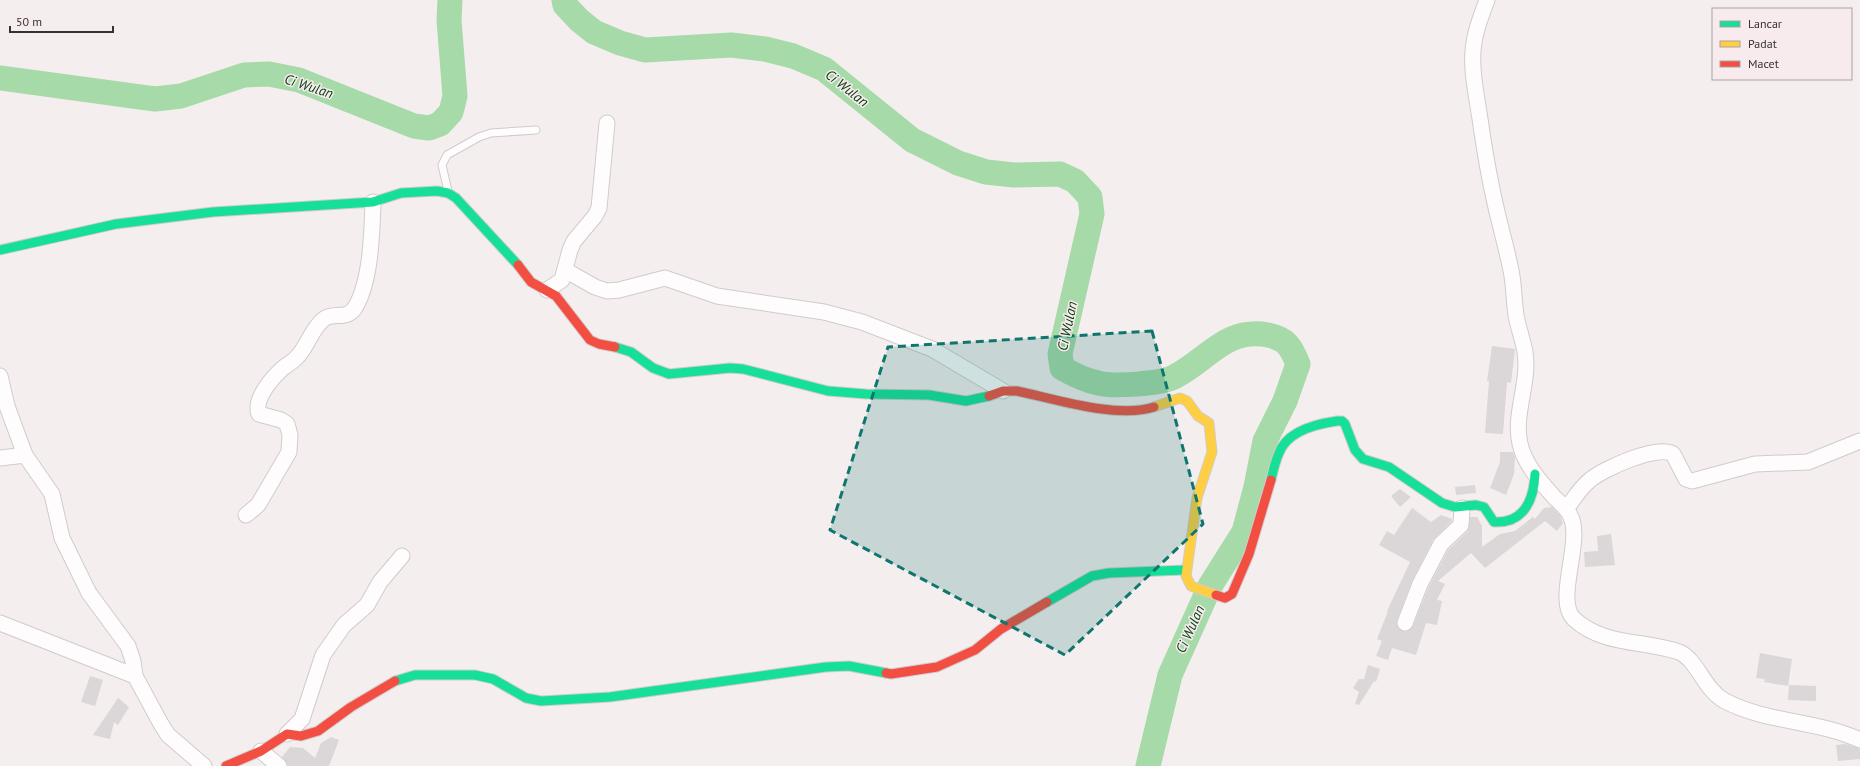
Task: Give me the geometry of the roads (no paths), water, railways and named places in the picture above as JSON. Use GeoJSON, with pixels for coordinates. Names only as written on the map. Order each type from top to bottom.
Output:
{"type":"FeatureCollection","features":[{"type":"Feature","properties":{"kind":"street"},"geometry":{"type":"LineString","coordinates":[[1487,0],[1476,34],[1473,52],[1473,67],[1484,148],[1512,276],[1516,313],[1525,354],[1526,368],[1518,430],[1524,456],[1534,474],[1570,515],[1574,530],[1567,600],[1571,615],[1580,623],[1613,639],[1647,645],[1684,655],[1692,663],[1710,690],[1722,699],[1736,706],[1754,713],[1818,725],[1860,740]]}},
{"type":"Feature","properties":{"kind":"street"},"geometry":{"type":"LineString","coordinates":[[547,290],[562,280],[574,241],[595,216],[599,208],[607,124]]}},
{"type":"Feature","properties":{"kind":"street"},"geometry":{"type":"LineString","coordinates":[[0,250],[94,228],[149,220],[213,212],[373,202],[401,193],[448,193],[456,198],[511,255],[531,282],[556,296],[582,333],[590,340],[599,344],[621,348],[631,352],[661,372],[669,374],[743,368],[828,391],[866,394],[929,395],[966,401],[982,399],[1003,391],[1023,391],[1105,410],[1147,409],[1177,398],[1184,399],[1190,404],[1198,416],[1209,423],[1212,446],[1212,452],[1197,498],[1185,570],[1187,581],[1191,586],[1221,596],[1228,597],[1232,594],[1249,554],[1279,452],[1284,442],[1293,435],[1305,430],[1342,421],[1345,424],[1355,451],[1361,458],[1390,468],[1445,504],[1462,508],[1474,505],[1482,506],[1494,522],[1509,520],[1522,512],[1530,504],[1534,474]]}},
{"type":"Feature","properties":{"kind":"street"},"geometry":{"type":"LineString","coordinates":[[246,515],[258,505],[289,452],[290,435],[286,424],[281,420],[259,414],[260,398],[283,368],[297,357],[320,323],[326,318],[344,316],[352,313],[357,305],[366,275],[372,240],[373,202]]}},
{"type":"Feature","properties":{"kind":"street"},"geometry":{"type":"LineString","coordinates":[[565,270],[595,287],[607,291],[619,290],[665,278],[717,296],[824,312],[862,322],[932,349],[1003,391]]}},
{"type":"Feature","properties":{"kind":"street"},"geometry":{"type":"LineString","coordinates":[[0,376],[7,406],[25,455],[52,494],[62,538],[89,593],[128,646],[133,661],[135,676],[168,735],[204,766]]}},
{"type":"Feature","properties":{"kind":"street"},"geometry":{"type":"LineString","coordinates":[[1566,509],[1584,485],[1591,479],[1619,464],[1652,453],[1666,451],[1673,454],[1686,479],[1692,481],[1755,464],[1808,462],[1860,441]]}},
{"type":"Feature","properties":{"kind":"street"},"geometry":{"type":"LineString","coordinates":[[0,458],[25,455]]}},
{"type":"Feature","properties":{"kind":"street"},"geometry":{"type":"LineString","coordinates":[[1405,623],[1420,584],[1441,544],[1462,525],[1462,508]]}},
{"type":"Feature","properties":{"kind":"street"},"geometry":{"type":"LineString","coordinates":[[226,766],[261,750],[287,734],[302,719],[323,655],[344,625],[362,610],[384,576],[402,556]]}},
{"type":"Feature","properties":{"kind":"street"},"geometry":{"type":"LineString","coordinates":[[287,734],[301,736],[318,731],[351,707],[384,686],[416,675],[475,675],[493,679],[526,698],[541,701],[610,697],[826,666],[849,666],[892,674],[937,668],[975,650],[1001,629],[1092,576],[1109,573],[1185,570]]}},
{"type":"Feature","properties":{"kind":"street"},"geometry":{"type":"LineString","coordinates":[[0,623],[135,676]]}},
{"type":"Feature","properties":{"kind":"street"},"geometry":{"type":"LineString","coordinates":[[261,750],[279,766]]}},
{"type":"Feature","properties":{"kind":"lane"},"geometry":{"type":"LineString","coordinates":[[448,193],[442,165],[447,155],[479,137],[491,133],[536,130]]}},
{"type":"Feature","properties":{"kind":"waterway","name":"Ci Wulan"},"geometry":{"type":"LineString","coordinates":[[0,78],[155,99],[181,96],[244,75],[269,74],[299,80],[414,126],[429,128],[440,124],[451,112],[455,96],[449,20],[450,0]]}},
{"type":"Feature","properties":{"kind":"waterway","name":"Ci Wulan"},"geometry":{"type":"LineString","coordinates":[[564,0],[565,5],[579,20],[594,32],[620,43],[645,50],[731,45],[765,49],[793,56],[824,69],[912,140],[958,163],[986,172],[1014,175],[1060,174],[1075,181],[1090,197],[1092,214],[1060,354],[1062,368],[1075,375],[1093,382],[1114,385],[1148,383],[1174,377],[1217,347],[1240,336],[1253,334],[1268,335],[1280,339],[1288,345],[1298,364],[1285,401],[1265,441],[1256,487],[1244,532],[1210,586],[1170,675],[1148,766]]}}]}
